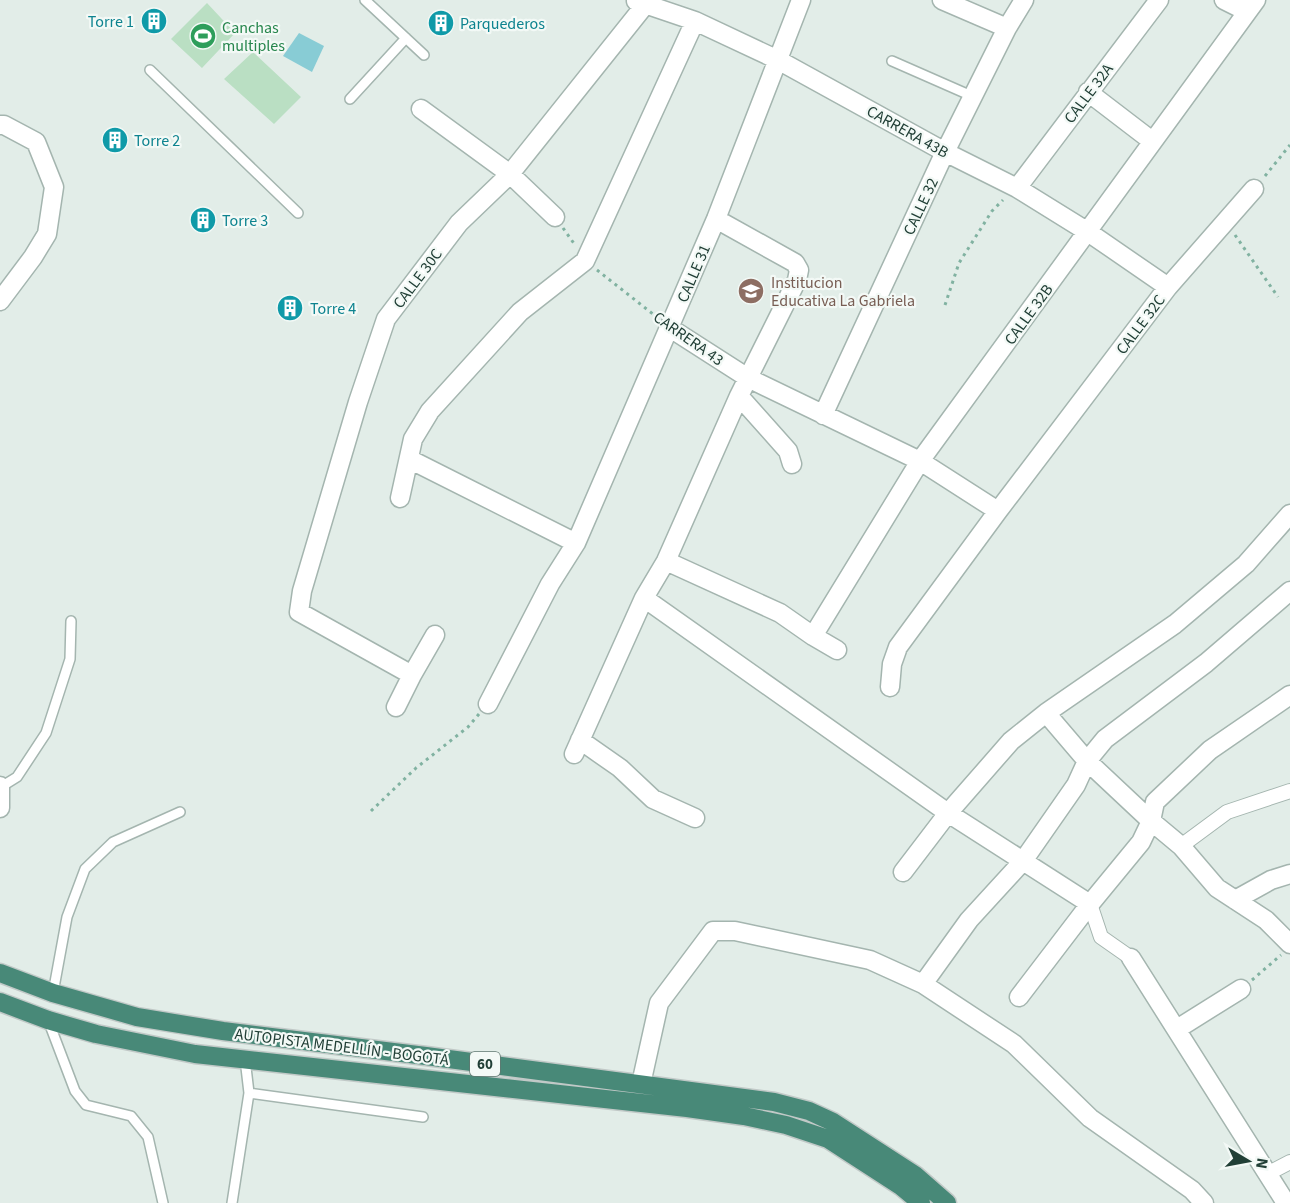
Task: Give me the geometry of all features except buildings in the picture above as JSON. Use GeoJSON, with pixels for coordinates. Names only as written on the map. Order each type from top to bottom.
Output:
{"type":"FeatureCollection","features":[{"type":"Feature","properties":{"kind":"highway","name":"AUTOPISTA MEDELLÍN - BOGOTÁ"},"geometry":{"type":"LineString","coordinates":[[0,973],[53,993],[137,1017],[223,1032],[774,1102],[809,1111],[833,1122],[915,1175],[947,1203]]}},
{"type":"Feature","properties":{"kind":"highway","name":"AUTOPISTA MEDELLÍN - BOGOTÁ"},"geometry":{"type":"LineString","coordinates":[[0,1002],[48,1020],[145,1045],[245,1059],[744,1116],[786,1125],[828,1139],[902,1186],[921,1203]]}},
{"type":"Feature","properties":{"kind":"street","name":"CALLE 31"},"geometry":{"type":"LineString","coordinates":[[488,704],[550,584],[576,543],[716,219],[801,0]]}},
{"type":"Feature","properties":{"kind":"street"},"geometry":{"type":"LineString","coordinates":[[942,0],[1007,28]]}},
{"type":"Feature","properties":{"kind":"street","name":"CALLE 32"},"geometry":{"type":"LineString","coordinates":[[823,415],[945,152],[1007,28],[1024,0]]}},
{"type":"Feature","properties":{"kind":"street","name":"CALLE 32A"},"geometry":{"type":"LineString","coordinates":[[1017,188],[1159,0]]}},
{"type":"Feature","properties":{"kind":"street"},"geometry":{"type":"LineString","coordinates":[[1224,0],[1251,6]]}},
{"type":"Feature","properties":{"kind":"street","name":"CARRERA 43B"},"geometry":{"type":"LineString","coordinates":[[640,3],[695,21],[778,60],[945,152],[1017,188],[1088,232],[1168,287]]}},
{"type":"Feature","properties":{"kind":"street","name":"CALLE 30C"},"geometry":{"type":"LineString","coordinates":[[412,675],[299,612],[302,591],[358,402],[386,318],[459,223],[510,174],[640,3]]}},
{"type":"Feature","properties":{"kind":"street","name":"CALLE 32B"},"geometry":{"type":"LineString","coordinates":[[813,636],[920,461],[1251,6]]}},
{"type":"Feature","properties":{"kind":"street"},"geometry":{"type":"LineString","coordinates":[[400,498],[413,440],[430,411],[520,312],[585,261],[695,21]]}},
{"type":"Feature","properties":{"kind":"street"},"geometry":{"type":"LineString","coordinates":[[1088,92],[1152,141]]}},
{"type":"Feature","properties":{"kind":"street"},"geometry":{"type":"LineString","coordinates":[[421,109],[510,174],[555,217]]}},
{"type":"Feature","properties":{"kind":"street"},"geometry":{"type":"LineString","coordinates":[[0,125],[36,142],[54,187],[47,234],[0,301]]}},
{"type":"Feature","properties":{"kind":"street","name":"CALLE 32C"},"geometry":{"type":"LineString","coordinates":[[890,687],[892,664],[898,647],[1168,287],[1254,189]]}},
{"type":"Feature","properties":{"kind":"street"},"geometry":{"type":"LineString","coordinates":[[695,818],[653,799],[620,768],[577,747],[644,598],[666,561],[739,396],[797,280],[799,270],[795,263],[716,219]]}},
{"type":"Feature","properties":{"kind":"street","name":"CARRERA 43"},"geometry":{"type":"LineString","coordinates":[[670,328],[748,378],[920,461],[998,511]]}},
{"type":"Feature","properties":{"kind":"street"},"geometry":{"type":"LineString","coordinates":[[739,396],[788,450],[792,464]]}},
{"type":"Feature","properties":{"kind":"street"},"geometry":{"type":"LineString","coordinates":[[409,459],[576,543]]}},
{"type":"Feature","properties":{"kind":"street"},"geometry":{"type":"LineString","coordinates":[[903,872],[948,813],[1011,741],[1046,713],[1175,624],[1246,564],[1290,514]]}},
{"type":"Feature","properties":{"kind":"street"},"geometry":{"type":"LineString","coordinates":[[666,561],[780,613],[837,650]]}},
{"type":"Feature","properties":{"kind":"street"},"geometry":{"type":"LineString","coordinates":[[924,984],[969,920],[1023,861],[1076,785],[1087,761],[1105,739],[1206,663],[1290,591]]}},
{"type":"Feature","properties":{"kind":"street"},"geometry":{"type":"LineString","coordinates":[[644,598],[948,813],[1090,904],[1101,937],[1131,958],[1286,1203]]}},
{"type":"Feature","properties":{"kind":"street"},"geometry":{"type":"LineString","coordinates":[[396,707],[435,635]]}},
{"type":"Feature","properties":{"kind":"street"},"geometry":{"type":"LineString","coordinates":[[1019,996],[1141,842],[1151,821],[1155,802],[1210,750],[1290,695]]}},
{"type":"Feature","properties":{"kind":"street"},"geometry":{"type":"LineString","coordinates":[[1046,713],[1087,761],[1181,846],[1217,888],[1266,920],[1286,949]]}},
{"type":"Feature","properties":{"kind":"street"},"geometry":{"type":"LineString","coordinates":[[0,786],[0,808]]}},
{"type":"Feature","properties":{"kind":"street"},"geometry":{"type":"LineString","coordinates":[[1181,846],[1227,812],[1290,791]]}},
{"type":"Feature","properties":{"kind":"street"},"geometry":{"type":"LineString","coordinates":[[1235,900],[1271,880],[1290,874]]}},
{"type":"Feature","properties":{"kind":"street"},"geometry":{"type":"LineString","coordinates":[[641,1084],[658,1003],[713,931],[735,931],[870,960],[924,984],[1014,1044],[1090,1118],[1191,1191],[1204,1203]]}},
{"type":"Feature","properties":{"kind":"street"},"geometry":{"type":"LineString","coordinates":[[1177,1029],[1241,989]]}},
{"type":"Feature","properties":{"kind":"street"},"geometry":{"type":"LineString","coordinates":[[1269,1173],[1290,1162]]}},
{"type":"Feature","properties":{"kind":"lane"},"geometry":{"type":"LineString","coordinates":[[365,0],[424,55]]}},
{"type":"Feature","properties":{"kind":"lane"},"geometry":{"type":"LineString","coordinates":[[350,99],[406,38]]}},
{"type":"Feature","properties":{"kind":"lane"},"geometry":{"type":"LineString","coordinates":[[892,61],[974,97]]}},
{"type":"Feature","properties":{"kind":"lane"},"geometry":{"type":"LineString","coordinates":[[150,70],[298,213]]}},
{"type":"Feature","properties":{"kind":"lane"},"geometry":{"type":"LineString","coordinates":[[0,786],[17,777],[46,733],[70,659],[71,621]]}},
{"type":"Feature","properties":{"kind":"lane"},"geometry":{"type":"LineString","coordinates":[[53,993],[68,917],[85,869],[113,842],[180,812]]}},
{"type":"Feature","properties":{"kind":"lane"},"geometry":{"type":"LineString","coordinates":[[48,1020],[75,1091],[86,1105],[131,1116],[148,1137],[163,1203]]}},
{"type":"Feature","properties":{"kind":"lane"},"geometry":{"type":"LineString","coordinates":[[232,1203],[249,1093],[245,1059]]}},
{"type":"Feature","properties":{"kind":"lane"},"geometry":{"type":"LineString","coordinates":[[249,1093],[423,1117]]}},
{"type":"Feature","properties":{"kind":"path"},"geometry":{"type":"LineString","coordinates":[[1254,189],[1290,145]]}},
{"type":"Feature","properties":{"kind":"path"},"geometry":{"type":"LineString","coordinates":[[945,305],[959,263],[992,211],[1017,188]]}},
{"type":"Feature","properties":{"kind":"path","name":"CARRERA 43"},"geometry":{"type":"LineString","coordinates":[[555,217],[585,261],[670,328]]}},
{"type":"Feature","properties":{"kind":"path"},"geometry":{"type":"LineString","coordinates":[[1226,221],[1278,297]]}},
{"type":"Feature","properties":{"kind":"path"},"geometry":{"type":"LineString","coordinates":[[371,811],[416,768],[468,727],[488,704]]}},
{"type":"Feature","properties":{"kind":"path"},"geometry":{"type":"LineString","coordinates":[[1241,989],[1286,949]]}},
{"type":"Feature","properties":{"kind":"green space","name":"Canchas multiples"},"geometry":{"type":"Polygon","coordinates":[[[207,3],[235,33],[202,68],[171,39],[207,3]]]}},
{"type":"Feature","properties":{"kind":"green space"},"geometry":{"type":"Polygon","coordinates":[[[253,52],[301,97],[274,124],[224,79],[253,52]]]}},
{"type":"Feature","properties":{"kind":"water"},"geometry":{"type":"Polygon","coordinates":[[[299,33],[324,46],[312,72],[283,56],[299,33]]]}},
{"type":"Feature","properties":{"kind":"place","name":"Torre 1"},"geometry":{"type":"Point","coordinates":[154,21]}},
{"type":"Feature","properties":{"kind":"place","name":"Parquederos"},"geometry":{"type":"Point","coordinates":[441,23]}},
{"type":"Feature","properties":{"kind":"place","name":"Canchas multiples"},"geometry":{"type":"Point","coordinates":[203,36]}},
{"type":"Feature","properties":{"kind":"place","name":"Torre 2"},"geometry":{"type":"Point","coordinates":[115,140]}},
{"type":"Feature","properties":{"kind":"place","name":"Torre 3"},"geometry":{"type":"Point","coordinates":[203,220]}},
{"type":"Feature","properties":{"kind":"place","name":"Institucion Educativa La Gabriela"},"geometry":{"type":"Point","coordinates":[751,291]}},
{"type":"Feature","properties":{"kind":"place","name":"Torre 4"},"geometry":{"type":"Point","coordinates":[290,308]}}]}
